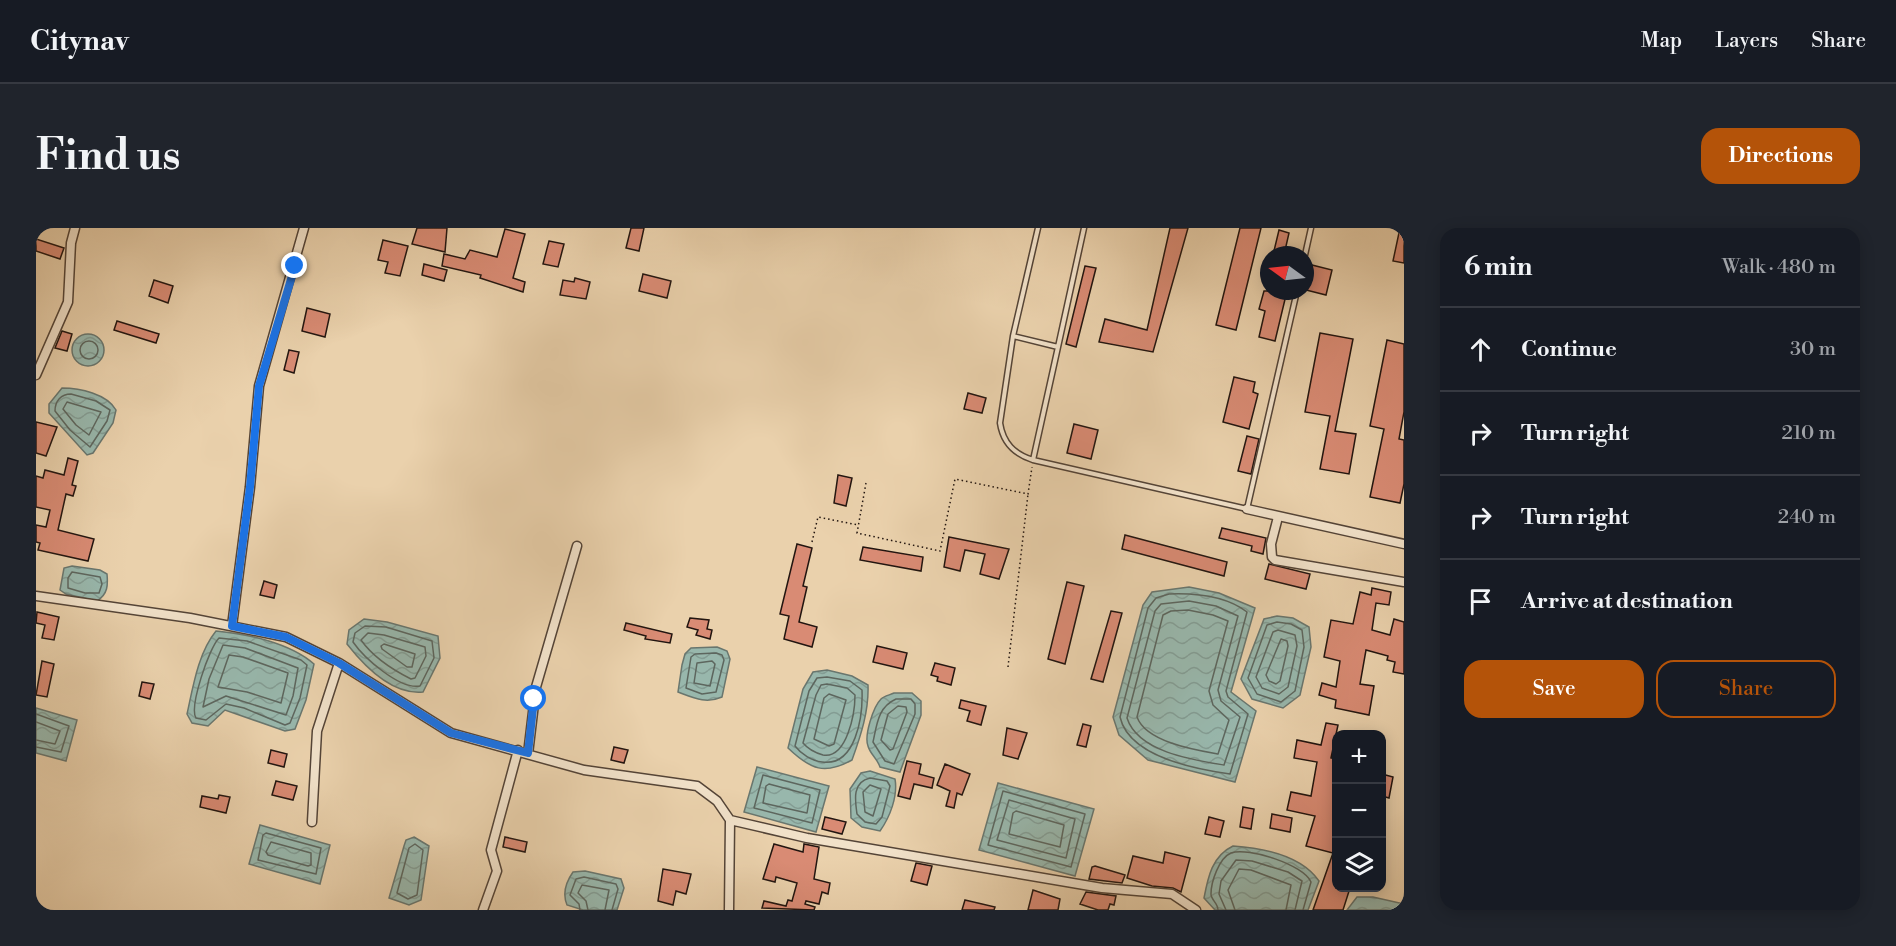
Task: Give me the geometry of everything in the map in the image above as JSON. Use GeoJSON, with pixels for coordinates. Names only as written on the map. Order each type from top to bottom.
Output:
{"type":"FeatureCollection","features":[{"type":"Feature","properties":{"kind":"street"},"geometry":{"type":"LineString","coordinates":[[36,375],[68,302],[71,243],[75,228]]}},
{"type":"Feature","properties":{"kind":"street"},"geometry":{"type":"LineString","coordinates":[[232,626],[250,487],[259,386],[304,228]]}},
{"type":"Feature","properties":{"kind":"street"},"geometry":{"type":"LineString","coordinates":[[1247,509],[1404,544]]}},
{"type":"Feature","properties":{"kind":"street"},"geometry":{"type":"LineString","coordinates":[[1278,517],[1271,544],[1272,557],[1275,560],[1404,582]]}},
{"type":"Feature","properties":{"kind":"street"},"geometry":{"type":"LineString","coordinates":[[528,753],[536,687],[577,546]]}},
{"type":"Feature","properties":{"kind":"street"},"geometry":{"type":"LineString","coordinates":[[36,596],[232,626],[286,637],[339,663],[451,733],[584,770],[697,786],[717,801],[730,820],[729,910]]}},
{"type":"Feature","properties":{"kind":"street"},"geometry":{"type":"LineString","coordinates":[[312,822],[317,731],[339,663]]}},
{"type":"Feature","properties":{"kind":"street"},"geometry":{"type":"LineString","coordinates":[[483,910],[496,877],[496,864],[491,850],[518,750]]}},
{"type":"Feature","properties":{"kind":"street"},"geometry":{"type":"LineString","coordinates":[[730,820],[807,838],[1102,888],[1172,894],[1196,910]]}},
{"type":"Feature","properties":{"kind":"lane"},"geometry":{"type":"LineString","coordinates":[[1038,228],[1013,336],[1000,423],[1002,435],[1020,455],[1033,460],[1247,509],[1295,300]]}},
{"type":"Feature","properties":{"kind":"lane"},"geometry":{"type":"LineString","coordinates":[[1033,460],[1084,228]]}},
{"type":"Feature","properties":{"kind":"lane"},"geometry":{"type":"LineString","coordinates":[[1307,246],[1311,228]]}},
{"type":"Feature","properties":{"kind":"lane"},"geometry":{"type":"LineString","coordinates":[[1013,336],[1058,347]]}},
{"type":"Feature","properties":{"kind":"path"},"geometry":{"type":"LineString","coordinates":[[1008,667],[1033,460]]}},
{"type":"Feature","properties":{"kind":"path"},"geometry":{"type":"LineString","coordinates":[[866,483],[857,533],[940,551],[956,479],[1028,494]]}},
{"type":"Feature","properties":{"kind":"path"},"geometry":{"type":"LineString","coordinates":[[812,542],[818,517],[859,525]]}},
{"type":"Feature","properties":{"kind":"water"},"geometry":{"type":"Polygon","coordinates":[[[88,334],[99,339],[104,350],[99,361],[88,366],[77,361],[72,350],[77,339],[88,334]]]}},
{"type":"Feature","properties":{"kind":"water"},"geometry":{"type":"Polygon","coordinates":[[[62,388],[77,389],[100,396],[112,404],[116,410],[113,423],[93,453],[87,455],[49,413],[49,404],[62,388]]]}},
{"type":"Feature","properties":{"kind":"water"},"geometry":{"type":"Polygon","coordinates":[[[72,566],[100,570],[107,574],[107,589],[101,598],[97,601],[66,594],[60,590],[64,568],[72,566]]]}},
{"type":"Feature","properties":{"kind":"water"},"geometry":{"type":"Polygon","coordinates":[[[1189,587],[1219,593],[1255,608],[1231,692],[1256,711],[1235,782],[1148,760],[1119,735],[1113,717],[1143,605],[1152,592],[1189,587]]]}},
{"type":"Feature","properties":{"kind":"water"},"geometry":{"type":"Polygon","coordinates":[[[1277,616],[1293,618],[1309,627],[1311,647],[1300,695],[1283,708],[1252,699],[1241,679],[1264,619],[1277,616]]]}},
{"type":"Feature","properties":{"kind":"water"},"geometry":{"type":"Polygon","coordinates":[[[364,619],[387,622],[438,636],[440,658],[423,692],[401,689],[380,678],[347,644],[349,630],[364,619]]]}},
{"type":"Feature","properties":{"kind":"water"},"geometry":{"type":"Polygon","coordinates":[[[216,631],[241,634],[281,645],[314,664],[306,700],[295,729],[285,731],[225,710],[208,726],[192,723],[187,714],[194,682],[200,660],[216,631]]]}},
{"type":"Feature","properties":{"kind":"water"},"geometry":{"type":"Polygon","coordinates":[[[717,647],[727,651],[730,659],[722,697],[705,700],[678,692],[685,654],[691,648],[717,647]]]}},
{"type":"Feature","properties":{"kind":"water"},"geometry":{"type":"Polygon","coordinates":[[[827,670],[852,676],[868,685],[868,695],[864,723],[852,760],[826,769],[811,765],[788,748],[803,689],[813,672],[827,670]]]}},
{"type":"Feature","properties":{"kind":"water"},"geometry":{"type":"Polygon","coordinates":[[[894,693],[912,693],[921,701],[921,715],[900,772],[880,767],[867,741],[875,708],[882,698],[894,693]]]}},
{"type":"Feature","properties":{"kind":"water"},"geometry":{"type":"Polygon","coordinates":[[[36,708],[77,720],[66,761],[36,753],[36,708]]]}},
{"type":"Feature","properties":{"kind":"water"},"geometry":{"type":"Polygon","coordinates":[[[757,767],[829,786],[816,832],[744,812],[757,767]]]}},
{"type":"Feature","properties":{"kind":"water"},"geometry":{"type":"Polygon","coordinates":[[[870,771],[895,779],[892,806],[880,831],[862,827],[851,818],[850,789],[861,773],[870,771]]]}},
{"type":"Feature","properties":{"kind":"water"},"geometry":{"type":"Polygon","coordinates":[[[998,783],[1094,809],[1075,876],[979,850],[998,783]]]}},
{"type":"Feature","properties":{"kind":"water"},"geometry":{"type":"Polygon","coordinates":[[[260,825],[330,845],[320,884],[249,864],[260,825]]]}},
{"type":"Feature","properties":{"kind":"water"},"geometry":{"type":"Polygon","coordinates":[[[414,837],[429,846],[421,900],[409,905],[389,898],[406,840],[414,837]]]}},
{"type":"Feature","properties":{"kind":"water"},"geometry":{"type":"Polygon","coordinates":[[[1233,846],[1280,854],[1311,872],[1319,881],[1308,910],[1215,910],[1204,898],[1207,882],[1220,855],[1233,846]]]}},
{"type":"Feature","properties":{"kind":"water"},"geometry":{"type":"Polygon","coordinates":[[[585,871],[621,879],[624,888],[617,910],[583,910],[567,905],[565,892],[568,880],[573,872],[585,871]]]}},
{"type":"Feature","properties":{"kind":"water"},"geometry":{"type":"Polygon","coordinates":[[[1357,897],[1373,897],[1404,904],[1404,910],[1347,910],[1357,897]]]}},
{"type":"Feature","properties":{"kind":"building"},"geometry":{"type":"Polygon","coordinates":[[[417,228],[447,228],[445,252],[412,244],[417,228]]]}},
{"type":"Feature","properties":{"kind":"building"},"geometry":{"type":"Polygon","coordinates":[[[631,228],[644,228],[639,251],[626,248],[631,228]]]}},
{"type":"Feature","properties":{"kind":"building"},"geometry":{"type":"Polygon","coordinates":[[[1170,228],[1188,228],[1153,352],[1099,342],[1105,319],[1147,330],[1170,228]]]}},
{"type":"Feature","properties":{"kind":"building"},"geometry":{"type":"Polygon","coordinates":[[[1240,228],[1261,228],[1236,330],[1216,325],[1240,228]]]}},
{"type":"Feature","properties":{"kind":"building"},"geometry":{"type":"Polygon","coordinates":[[[1400,228],[1404,228],[1404,263],[1393,261],[1400,228]]]}},
{"type":"Feature","properties":{"kind":"building"},"geometry":{"type":"Polygon","coordinates":[[[505,229],[525,234],[513,278],[525,282],[523,292],[480,278],[481,275],[442,266],[444,254],[465,259],[470,250],[497,257],[505,229]]]}},
{"type":"Feature","properties":{"kind":"building"},"geometry":{"type":"Polygon","coordinates":[[[1279,230],[1289,233],[1286,246],[1275,246],[1279,230]]]}},
{"type":"Feature","properties":{"kind":"building"},"geometry":{"type":"Polygon","coordinates":[[[36,239],[64,248],[60,259],[36,251],[36,239]]]}},
{"type":"Feature","properties":{"kind":"building"},"geometry":{"type":"Polygon","coordinates":[[[383,240],[408,246],[400,276],[385,273],[388,262],[378,260],[383,240]]]}},
{"type":"Feature","properties":{"kind":"building"},"geometry":{"type":"Polygon","coordinates":[[[549,241],[564,244],[558,267],[543,264],[549,241]]]}},
{"type":"Feature","properties":{"kind":"building"},"geometry":{"type":"Polygon","coordinates":[[[424,264],[447,270],[444,281],[422,275],[424,264]]]}},
{"type":"Feature","properties":{"kind":"building"},"geometry":{"type":"Polygon","coordinates":[[[1085,266],[1096,268],[1076,347],[1066,344],[1085,266]]]}},
{"type":"Feature","properties":{"kind":"building"},"geometry":{"type":"Polygon","coordinates":[[[1314,266],[1332,270],[1326,295],[1314,292],[1314,266]]]}},
{"type":"Feature","properties":{"kind":"building"},"geometry":{"type":"Polygon","coordinates":[[[643,274],[671,281],[667,298],[639,291],[643,274]]]}},
{"type":"Feature","properties":{"kind":"building"},"geometry":{"type":"Polygon","coordinates":[[[575,278],[590,282],[586,299],[560,295],[563,280],[574,282],[575,278]]]}},
{"type":"Feature","properties":{"kind":"building"},"geometry":{"type":"Polygon","coordinates":[[[154,280],[173,286],[168,303],[149,296],[154,280]]]}},
{"type":"Feature","properties":{"kind":"building"},"geometry":{"type":"Polygon","coordinates":[[[1262,300],[1285,300],[1275,341],[1259,337],[1265,311],[1259,309],[1262,300]]]}},
{"type":"Feature","properties":{"kind":"building"},"geometry":{"type":"Polygon","coordinates":[[[307,308],[330,314],[325,337],[302,331],[307,308]]]}},
{"type":"Feature","properties":{"kind":"building"},"geometry":{"type":"Polygon","coordinates":[[[117,321],[159,334],[156,343],[114,330],[117,321]]]}},
{"type":"Feature","properties":{"kind":"building"},"geometry":{"type":"Polygon","coordinates":[[[62,331],[72,334],[67,351],[55,348],[62,331]]]}},
{"type":"Feature","properties":{"kind":"building"},"geometry":{"type":"Polygon","coordinates":[[[1320,333],[1353,339],[1335,431],[1356,434],[1349,474],[1320,469],[1330,416],[1305,412],[1320,333]]]}},
{"type":"Feature","properties":{"kind":"building"},"geometry":{"type":"Polygon","coordinates":[[[1387,340],[1404,344],[1404,412],[1399,439],[1404,440],[1404,484],[1400,503],[1370,497],[1384,429],[1370,426],[1387,340]]]}},
{"type":"Feature","properties":{"kind":"building"},"geometry":{"type":"Polygon","coordinates":[[[289,350],[299,352],[294,373],[284,370],[289,350]]]}},
{"type":"Feature","properties":{"kind":"building"},"geometry":{"type":"Polygon","coordinates":[[[1234,377],[1255,382],[1253,392],[1258,394],[1249,429],[1223,422],[1234,377]]]}},
{"type":"Feature","properties":{"kind":"building"},"geometry":{"type":"Polygon","coordinates":[[[968,393],[986,398],[982,413],[964,409],[968,393]]]}},
{"type":"Feature","properties":{"kind":"building"},"geometry":{"type":"Polygon","coordinates":[[[36,422],[57,427],[46,456],[36,453],[36,422]]]}},
{"type":"Feature","properties":{"kind":"building"},"geometry":{"type":"Polygon","coordinates":[[[1074,424],[1098,430],[1091,459],[1067,453],[1074,424]]]}},
{"type":"Feature","properties":{"kind":"building"},"geometry":{"type":"Polygon","coordinates":[[[1247,436],[1259,439],[1251,474],[1238,471],[1247,436]]]}},
{"type":"Feature","properties":{"kind":"building"},"geometry":{"type":"Polygon","coordinates":[[[68,458],[78,461],[72,485],[76,486],[73,496],[66,494],[58,530],[94,539],[88,561],[38,550],[40,543],[36,542],[36,525],[46,527],[50,510],[36,507],[36,476],[43,478],[45,470],[64,475],[68,458]]]}},
{"type":"Feature","properties":{"kind":"building"},"geometry":{"type":"Polygon","coordinates":[[[838,475],[852,478],[846,506],[834,503],[838,475]]]}},
{"type":"Feature","properties":{"kind":"building"},"geometry":{"type":"Polygon","coordinates":[[[1222,528],[1266,538],[1263,554],[1251,551],[1252,546],[1219,538],[1222,528]]]}},
{"type":"Feature","properties":{"kind":"building"},"geometry":{"type":"Polygon","coordinates":[[[1125,535],[1227,562],[1224,576],[1122,549],[1125,535]]]}},
{"type":"Feature","properties":{"kind":"building"},"geometry":{"type":"Polygon","coordinates":[[[949,537],[1009,549],[999,579],[980,574],[985,554],[965,550],[960,571],[944,567],[949,537]]]}},
{"type":"Feature","properties":{"kind":"building"},"geometry":{"type":"Polygon","coordinates":[[[797,544],[812,548],[803,586],[807,587],[799,622],[817,627],[812,647],[784,639],[789,616],[780,614],[797,544]]]}},
{"type":"Feature","properties":{"kind":"building"},"geometry":{"type":"Polygon","coordinates":[[[863,547],[923,557],[921,571],[860,560],[863,547]]]}},
{"type":"Feature","properties":{"kind":"building"},"geometry":{"type":"Polygon","coordinates":[[[1269,564],[1310,574],[1306,589],[1265,579],[1269,564]]]}},
{"type":"Feature","properties":{"kind":"building"},"geometry":{"type":"Polygon","coordinates":[[[264,581],[277,585],[274,598],[260,595],[264,581]]]}},
{"type":"Feature","properties":{"kind":"building"},"geometry":{"type":"Polygon","coordinates":[[[1067,582],[1084,586],[1065,664],[1048,659],[1067,582]]]}},
{"type":"Feature","properties":{"kind":"building"},"geometry":{"type":"Polygon","coordinates":[[[1372,588],[1391,592],[1389,605],[1376,603],[1372,630],[1390,635],[1394,619],[1404,622],[1404,674],[1393,672],[1395,662],[1387,660],[1388,656],[1366,650],[1360,684],[1374,686],[1369,715],[1335,708],[1336,700],[1319,695],[1322,683],[1336,687],[1340,661],[1324,657],[1331,620],[1353,624],[1360,592],[1371,595],[1372,588]]]}},
{"type":"Feature","properties":{"kind":"building"},"geometry":{"type":"Polygon","coordinates":[[[1111,611],[1122,613],[1103,682],[1091,679],[1111,611]]]}},
{"type":"Feature","properties":{"kind":"building"},"geometry":{"type":"Polygon","coordinates":[[[37,612],[59,617],[54,640],[42,638],[45,625],[36,623],[37,612]]]}},
{"type":"Feature","properties":{"kind":"building"},"geometry":{"type":"Polygon","coordinates":[[[690,618],[709,620],[707,629],[712,630],[710,639],[696,635],[698,630],[687,627],[690,618]]]}},
{"type":"Feature","properties":{"kind":"building"},"geometry":{"type":"Polygon","coordinates":[[[626,623],[672,634],[670,643],[645,639],[646,636],[624,630],[626,623]]]}},
{"type":"Feature","properties":{"kind":"building"},"geometry":{"type":"Polygon","coordinates":[[[877,646],[907,653],[903,669],[873,662],[877,646]]]}},
{"type":"Feature","properties":{"kind":"building"},"geometry":{"type":"Polygon","coordinates":[[[42,661],[54,664],[47,697],[36,695],[42,661]]]}},
{"type":"Feature","properties":{"kind":"building"},"geometry":{"type":"Polygon","coordinates":[[[935,663],[955,668],[951,685],[937,681],[938,677],[931,675],[935,663]]]}},
{"type":"Feature","properties":{"kind":"building"},"geometry":{"type":"Polygon","coordinates":[[[142,682],[154,684],[150,699],[139,696],[142,682]]]}},
{"type":"Feature","properties":{"kind":"building"},"geometry":{"type":"Polygon","coordinates":[[[961,700],[986,706],[981,725],[967,721],[970,711],[959,708],[961,700]]]}},
{"type":"Feature","properties":{"kind":"building"},"geometry":{"type":"Polygon","coordinates":[[[1326,723],[1338,725],[1337,730],[1332,730],[1332,853],[1306,846],[1315,816],[1287,810],[1291,792],[1311,796],[1317,762],[1294,758],[1297,740],[1321,745],[1326,723]]]}},
{"type":"Feature","properties":{"kind":"building"},"geometry":{"type":"Polygon","coordinates":[[[1083,724],[1091,726],[1086,747],[1077,745],[1083,724]]]}},
{"type":"Feature","properties":{"kind":"building"},"geometry":{"type":"Polygon","coordinates":[[[1007,728],[1027,733],[1018,759],[1003,755],[1007,728]]]}},
{"type":"Feature","properties":{"kind":"building"},"geometry":{"type":"Polygon","coordinates":[[[614,747],[628,750],[624,763],[611,760],[614,747]]]}},
{"type":"Feature","properties":{"kind":"building"},"geometry":{"type":"Polygon","coordinates":[[[271,750],[287,754],[284,767],[268,763],[271,750]]]}},
{"type":"Feature","properties":{"kind":"building"},"geometry":{"type":"Polygon","coordinates":[[[907,761],[921,764],[919,774],[934,778],[932,788],[914,784],[910,799],[898,796],[907,761]]]}},
{"type":"Feature","properties":{"kind":"building"},"geometry":{"type":"Polygon","coordinates":[[[945,764],[970,774],[962,795],[957,793],[954,808],[946,806],[950,791],[937,785],[945,764]]]}},
{"type":"Feature","properties":{"kind":"building"},"geometry":{"type":"Polygon","coordinates":[[[1386,775],[1393,777],[1389,798],[1386,797],[1386,775]]]}},
{"type":"Feature","properties":{"kind":"building"},"geometry":{"type":"Polygon","coordinates":[[[276,781],[297,786],[293,800],[272,795],[276,781]]]}},
{"type":"Feature","properties":{"kind":"building"},"geometry":{"type":"Polygon","coordinates":[[[219,795],[230,797],[226,813],[200,807],[202,796],[218,799],[219,795]]]}},
{"type":"Feature","properties":{"kind":"building"},"geometry":{"type":"Polygon","coordinates":[[[1243,807],[1254,809],[1251,829],[1240,827],[1243,807]]]}},
{"type":"Feature","properties":{"kind":"building"},"geometry":{"type":"Polygon","coordinates":[[[1272,814],[1292,818],[1290,832],[1270,828],[1272,814]]]}},
{"type":"Feature","properties":{"kind":"building"},"geometry":{"type":"Polygon","coordinates":[[[825,817],[846,822],[842,834],[822,829],[825,817]]]}},
{"type":"Feature","properties":{"kind":"building"},"geometry":{"type":"Polygon","coordinates":[[[1209,817],[1224,821],[1220,837],[1205,834],[1209,817]]]}},
{"type":"Feature","properties":{"kind":"building"},"geometry":{"type":"Polygon","coordinates":[[[505,837],[527,842],[525,852],[503,847],[505,837]]]}},
{"type":"Feature","properties":{"kind":"building"},"geometry":{"type":"Polygon","coordinates":[[[774,844],[803,852],[804,844],[819,847],[814,879],[830,883],[828,894],[822,892],[819,904],[806,901],[805,904],[815,907],[814,910],[762,908],[764,901],[786,906],[788,900],[792,901],[797,883],[776,877],[775,882],[763,879],[774,844]]]}},
{"type":"Feature","properties":{"kind":"building"},"geometry":{"type":"Polygon","coordinates":[[[1165,852],[1190,858],[1181,892],[1173,888],[1152,886],[1127,878],[1133,856],[1163,863],[1165,852]]]}},
{"type":"Feature","properties":{"kind":"building"},"geometry":{"type":"Polygon","coordinates":[[[1332,856],[1332,892],[1349,892],[1343,910],[1313,910],[1332,856]]]}},
{"type":"Feature","properties":{"kind":"building"},"geometry":{"type":"Polygon","coordinates":[[[916,863],[932,866],[927,885],[911,881],[916,863]]]}},
{"type":"Feature","properties":{"kind":"building"},"geometry":{"type":"Polygon","coordinates":[[[1092,867],[1125,875],[1122,883],[1089,879],[1092,867]]]}},
{"type":"Feature","properties":{"kind":"building"},"geometry":{"type":"Polygon","coordinates":[[[663,869],[691,874],[686,894],[676,891],[673,905],[658,901],[663,869]]]}},
{"type":"Feature","properties":{"kind":"building"},"geometry":{"type":"Polygon","coordinates":[[[1033,890],[1060,899],[1058,910],[1028,910],[1033,890]]]}},
{"type":"Feature","properties":{"kind":"building"},"geometry":{"type":"Polygon","coordinates":[[[1086,892],[1116,896],[1114,905],[1110,904],[1108,910],[1098,910],[1080,904],[1086,892]]]}},
{"type":"Feature","properties":{"kind":"building"},"geometry":{"type":"Polygon","coordinates":[[[965,900],[995,907],[994,910],[962,910],[965,900]]]}},
{"type":"Feature","properties":{"kind":"route"},"geometry":{"type":"LineString","coordinates":[[295,266],[259,386],[250,487],[232,626],[286,637],[339,663],[451,733],[528,753],[535,709],[534,699]]}}]}
